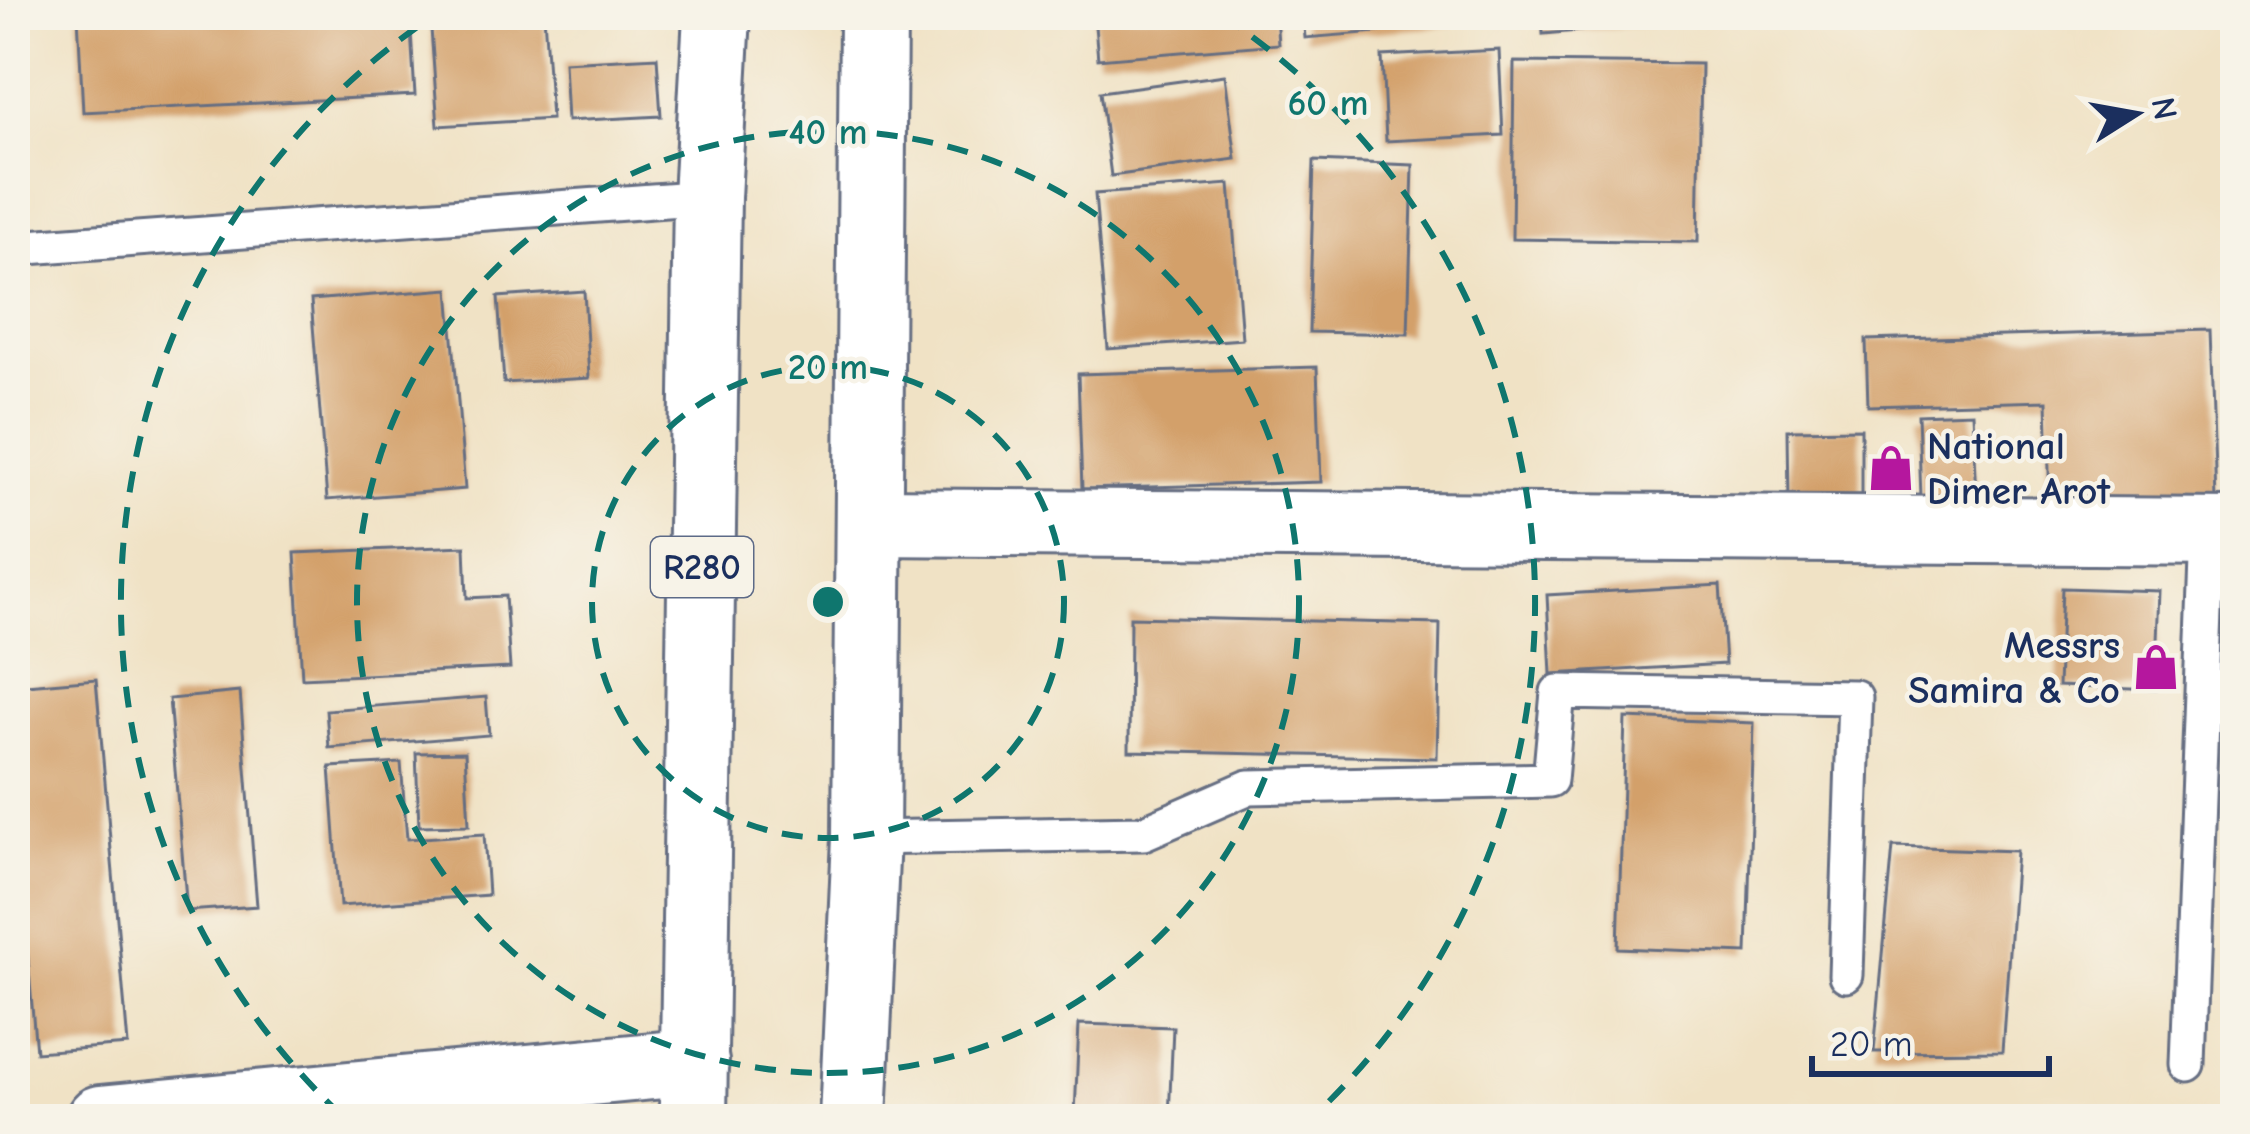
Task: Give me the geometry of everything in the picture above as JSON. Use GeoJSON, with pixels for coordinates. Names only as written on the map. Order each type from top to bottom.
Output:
{"type":"FeatureCollection","features":[{"type":"Feature","properties":{"kind":"main road","name":"R280"},"geometry":{"type":"LineString","coordinates":[[694,1091],[707,196],[717,15]]}},
{"type":"Feature","properties":{"kind":"main road"},"geometry":{"type":"LineString","coordinates":[[854,1119],[866,838],[873,15]]}},
{"type":"Feature","properties":{"kind":"main road"},"geometry":{"type":"LineString","coordinates":[[868,522],[2221,532]]}},
{"type":"Feature","properties":{"kind":"main road"},"geometry":{"type":"LineString","coordinates":[[100,1119],[694,1091]]}},
{"type":"Feature","properties":{"kind":"lane"},"geometry":{"type":"LineString","coordinates":[[15,245],[52,246],[707,196]]}},
{"type":"Feature","properties":{"kind":"lane"},"geometry":{"type":"LineString","coordinates":[[2188,1065],[2221,532]]}},
{"type":"Feature","properties":{"kind":"lane"},"geometry":{"type":"LineString","coordinates":[[866,838],[1143,833],[1249,787],[1550,779],[1558,692],[1855,697],[1846,975]]}},
{"type":"Feature","properties":{"kind":"building"},"geometry":{"type":"Polygon","coordinates":[[[78,15],[410,15],[415,95],[83,112],[78,15]]]}},
{"type":"Feature","properties":{"kind":"building"},"geometry":{"type":"Polygon","coordinates":[[[430,15],[544,15],[551,119],[438,126],[430,15]]]}},
{"type":"Feature","properties":{"kind":"building"},"geometry":{"type":"Polygon","coordinates":[[[1094,15],[1276,15],[1278,44],[1098,59],[1094,15]]]}},
{"type":"Feature","properties":{"kind":"building"},"geometry":{"type":"Polygon","coordinates":[[[1303,15],[1451,15],[1452,26],[1305,38],[1303,15]]]}},
{"type":"Feature","properties":{"kind":"building"},"geometry":{"type":"Polygon","coordinates":[[[1542,15],[1680,15],[1681,22],[1543,34],[1542,15]]]}},
{"type":"Feature","properties":{"kind":"building"},"geometry":{"type":"Polygon","coordinates":[[[1499,50],[1503,135],[1386,141],[1382,56],[1499,50]]]}},
{"type":"Feature","properties":{"kind":"building"},"geometry":{"type":"Polygon","coordinates":[[[657,57],[661,116],[567,121],[564,62],[657,57]]]}},
{"type":"Feature","properties":{"kind":"building"},"geometry":{"type":"Polygon","coordinates":[[[1514,62],[1701,64],[1698,242],[1512,239],[1514,62]]]}},
{"type":"Feature","properties":{"kind":"building"},"geometry":{"type":"Polygon","coordinates":[[[1225,75],[1236,159],[1111,176],[1100,92],[1225,75]]]}},
{"type":"Feature","properties":{"kind":"building"},"geometry":{"type":"Polygon","coordinates":[[[1314,161],[1413,165],[1408,334],[1309,332],[1314,161]]]}},
{"type":"Feature","properties":{"kind":"building"},"geometry":{"type":"Polygon","coordinates":[[[1230,184],[1242,339],[1108,349],[1095,194],[1230,184]]]}},
{"type":"Feature","properties":{"kind":"building"},"geometry":{"type":"Polygon","coordinates":[[[449,289],[465,489],[327,500],[311,300],[449,289]]]}},
{"type":"Feature","properties":{"kind":"building"},"geometry":{"type":"Polygon","coordinates":[[[584,291],[589,378],[504,383],[498,297],[584,291]]]}},
{"type":"Feature","properties":{"kind":"building"},"geometry":{"type":"Polygon","coordinates":[[[2210,330],[2216,501],[2050,505],[2047,401],[1868,406],[1866,340],[2210,330]]]}},
{"type":"Feature","properties":{"kind":"building"},"geometry":{"type":"Polygon","coordinates":[[[1317,367],[1321,482],[1082,489],[1078,374],[1317,367]]]}},
{"type":"Feature","properties":{"kind":"building"},"geometry":{"type":"Polygon","coordinates":[[[1972,413],[1976,495],[1921,498],[1918,415],[1972,413]]]}},
{"type":"Feature","properties":{"kind":"building"},"geometry":{"type":"Polygon","coordinates":[[[1861,429],[1861,505],[1789,504],[1788,430],[1861,429]]]}},
{"type":"Feature","properties":{"kind":"building"},"geometry":{"type":"Polygon","coordinates":[[[465,546],[467,598],[505,596],[510,668],[302,678],[295,553],[465,546]]]}},
{"type":"Feature","properties":{"kind":"building"},"geometry":{"type":"Polygon","coordinates":[[[1720,585],[1725,664],[1551,674],[1547,595],[1720,585]]]}},
{"type":"Feature","properties":{"kind":"building"},"geometry":{"type":"Polygon","coordinates":[[[2062,588],[2160,591],[2156,690],[2058,686],[2062,588]]]}},
{"type":"Feature","properties":{"kind":"building"},"geometry":{"type":"Polygon","coordinates":[[[1130,617],[1440,624],[1437,758],[1129,751],[1130,617]]]}},
{"type":"Feature","properties":{"kind":"building"},"geometry":{"type":"Polygon","coordinates":[[[96,679],[128,1045],[36,1052],[15,807],[15,686],[96,679]]]}},
{"type":"Feature","properties":{"kind":"building"},"geometry":{"type":"Polygon","coordinates":[[[240,692],[257,906],[187,911],[169,699],[240,692]]]}},
{"type":"Feature","properties":{"kind":"building"},"geometry":{"type":"Polygon","coordinates":[[[486,697],[489,735],[329,748],[326,710],[486,697]]]}},
{"type":"Feature","properties":{"kind":"building"},"geometry":{"type":"Polygon","coordinates":[[[1625,718],[1754,723],[1747,953],[1618,948],[1625,718]]]}},
{"type":"Feature","properties":{"kind":"building"},"geometry":{"type":"Polygon","coordinates":[[[465,752],[469,825],[419,826],[416,753],[465,752]]]}},
{"type":"Feature","properties":{"kind":"building"},"geometry":{"type":"Polygon","coordinates":[[[401,763],[407,839],[484,834],[488,895],[340,906],[330,767],[401,763]]]}},
{"type":"Feature","properties":{"kind":"building"},"geometry":{"type":"Polygon","coordinates":[[[1893,847],[2016,851],[2002,1051],[1874,1052],[1893,847]]]}},
{"type":"Feature","properties":{"kind":"building"},"geometry":{"type":"Polygon","coordinates":[[[1079,1024],[1173,1027],[1169,1118],[1075,1114],[1079,1024]]]}},
{"type":"Feature","properties":{"kind":"place","name":"National Dimer Arot"},"geometry":{"type":"Point","coordinates":[1891,468]}},
{"type":"Feature","properties":{"kind":"place","name":"Messrs Samira & Co"},"geometry":{"type":"Point","coordinates":[2156,667]}}]}
